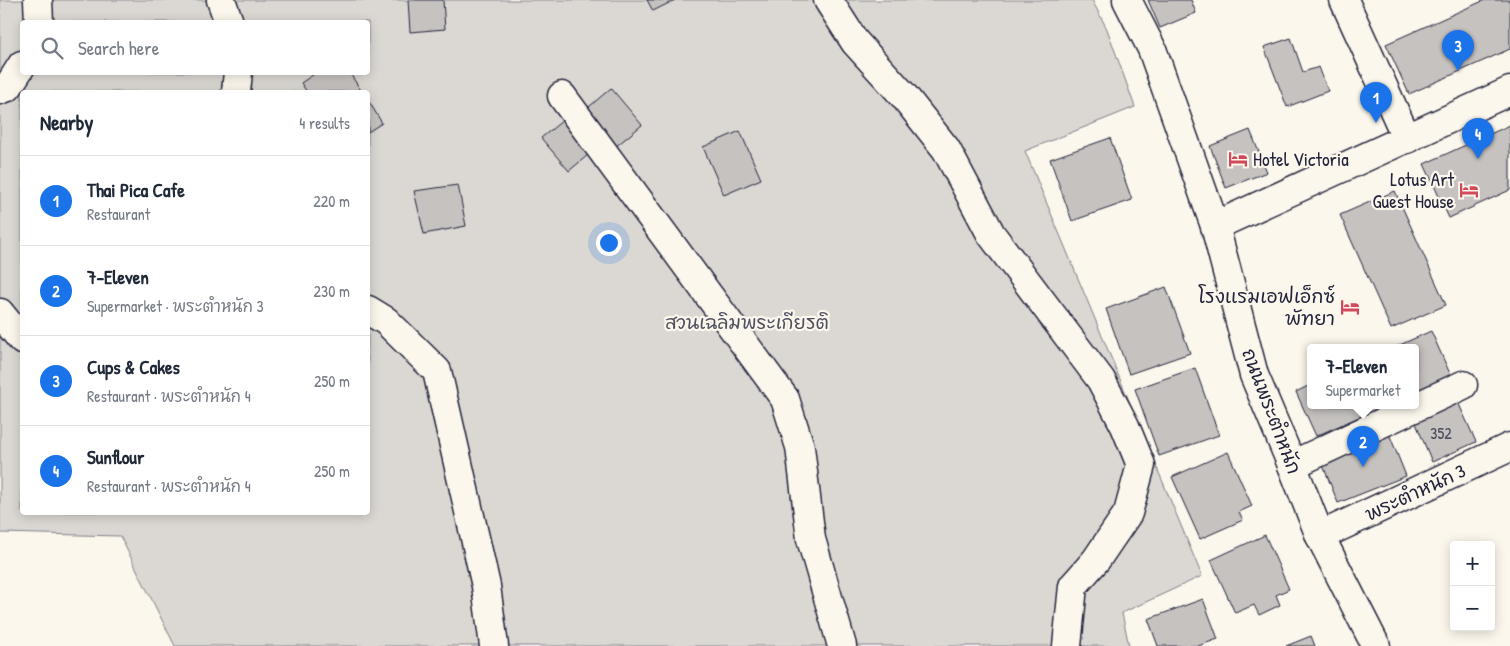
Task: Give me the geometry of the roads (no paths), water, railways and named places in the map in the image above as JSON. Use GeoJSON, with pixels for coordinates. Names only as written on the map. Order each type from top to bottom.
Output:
{"type":"FeatureCollection","features":[{"type":"Feature","properties":{"kind":"street"},"geometry":{"type":"LineString","coordinates":[[38,0],[39,20]]}},
{"type":"Feature","properties":{"kind":"street"},"geometry":{"type":"LineString","coordinates":[[221,0],[228,20]]}},
{"type":"Feature","properties":{"kind":"street"},"geometry":{"type":"LineString","coordinates":[[828,0],[855,42],[904,96],[946,149],[991,234],[1101,380],[1125,426],[1141,465],[1128,514],[1096,560],[1073,586],[1067,646]]}},
{"type":"Feature","properties":{"kind":"street","name":"ถนนพระตำหนัก"},"geometry":{"type":"LineString","coordinates":[[1127,0],[1152,49],[1215,226],[1254,375],[1320,536],[1376,646]]}},
{"type":"Feature","properties":{"kind":"street"},"geometry":{"type":"LineString","coordinates":[[1344,0],[1407,139]]}},
{"type":"Feature","properties":{"kind":"street"},"geometry":{"type":"LineString","coordinates":[[0,90],[8,87],[20,69]]}},
{"type":"Feature","properties":{"kind":"street"},"geometry":{"type":"LineString","coordinates":[[236,90],[238,75]]}},
{"type":"Feature","properties":{"kind":"street"},"geometry":{"type":"LineString","coordinates":[[1215,226],[1510,90]]}},
{"type":"Feature","properties":{"kind":"street"},"geometry":{"type":"LineString","coordinates":[[562,96],[785,399],[800,447],[811,540],[842,646]]}},
{"type":"Feature","properties":{"kind":"street"},"geometry":{"type":"LineString","coordinates":[[370,311],[386,321],[437,372],[486,586],[494,646]]}},
{"type":"Feature","properties":{"kind":"street"},"geometry":{"type":"LineString","coordinates":[[0,313],[20,338]]}},
{"type":"Feature","properties":{"kind":"street"},"geometry":{"type":"LineString","coordinates":[[1419,406],[1463,385]]}},
{"type":"Feature","properties":{"kind":"street"},"geometry":{"type":"LineString","coordinates":[[1292,465],[1412,409]]}},
{"type":"Feature","properties":{"kind":"street","name":"พระตำหนัก 3"},"geometry":{"type":"LineString","coordinates":[[1320,536],[1510,447]]}},
{"type":"Feature","properties":{"kind":"place","name":"Cups & Cakes"},"geometry":{"type":"Point","coordinates":[1458,71]}},
{"type":"Feature","properties":{"kind":"place","name":"Thai Pica Cafe"},"geometry":{"type":"Point","coordinates":[1376,123]}},
{"type":"Feature","properties":{"kind":"place","name":"Hotel Victoria"},"geometry":{"type":"Point","coordinates":[1238,159]}},
{"type":"Feature","properties":{"kind":"place","name":"Sunflour"},"geometry":{"type":"Point","coordinates":[1478,159]}},
{"type":"Feature","properties":{"kind":"place","name":"Lotus Art Guest House"},"geometry":{"type":"Point","coordinates":[1469,190]}},
{"type":"Feature","properties":{"kind":"place","name":"โรงแรมเอฟเอ็กซ์ พัทยา"},"geometry":{"type":"Point","coordinates":[1350,307]}},
{"type":"Feature","properties":{"kind":"place","name":"7-Eleven"},"geometry":{"type":"Point","coordinates":[1363,467]}},
{"type":"Feature","properties":{"kind":"park label","name":"สวนเฉลิมพระเกียรติ"},"geometry":{"type":"Point","coordinates":[747,322]}}]}
